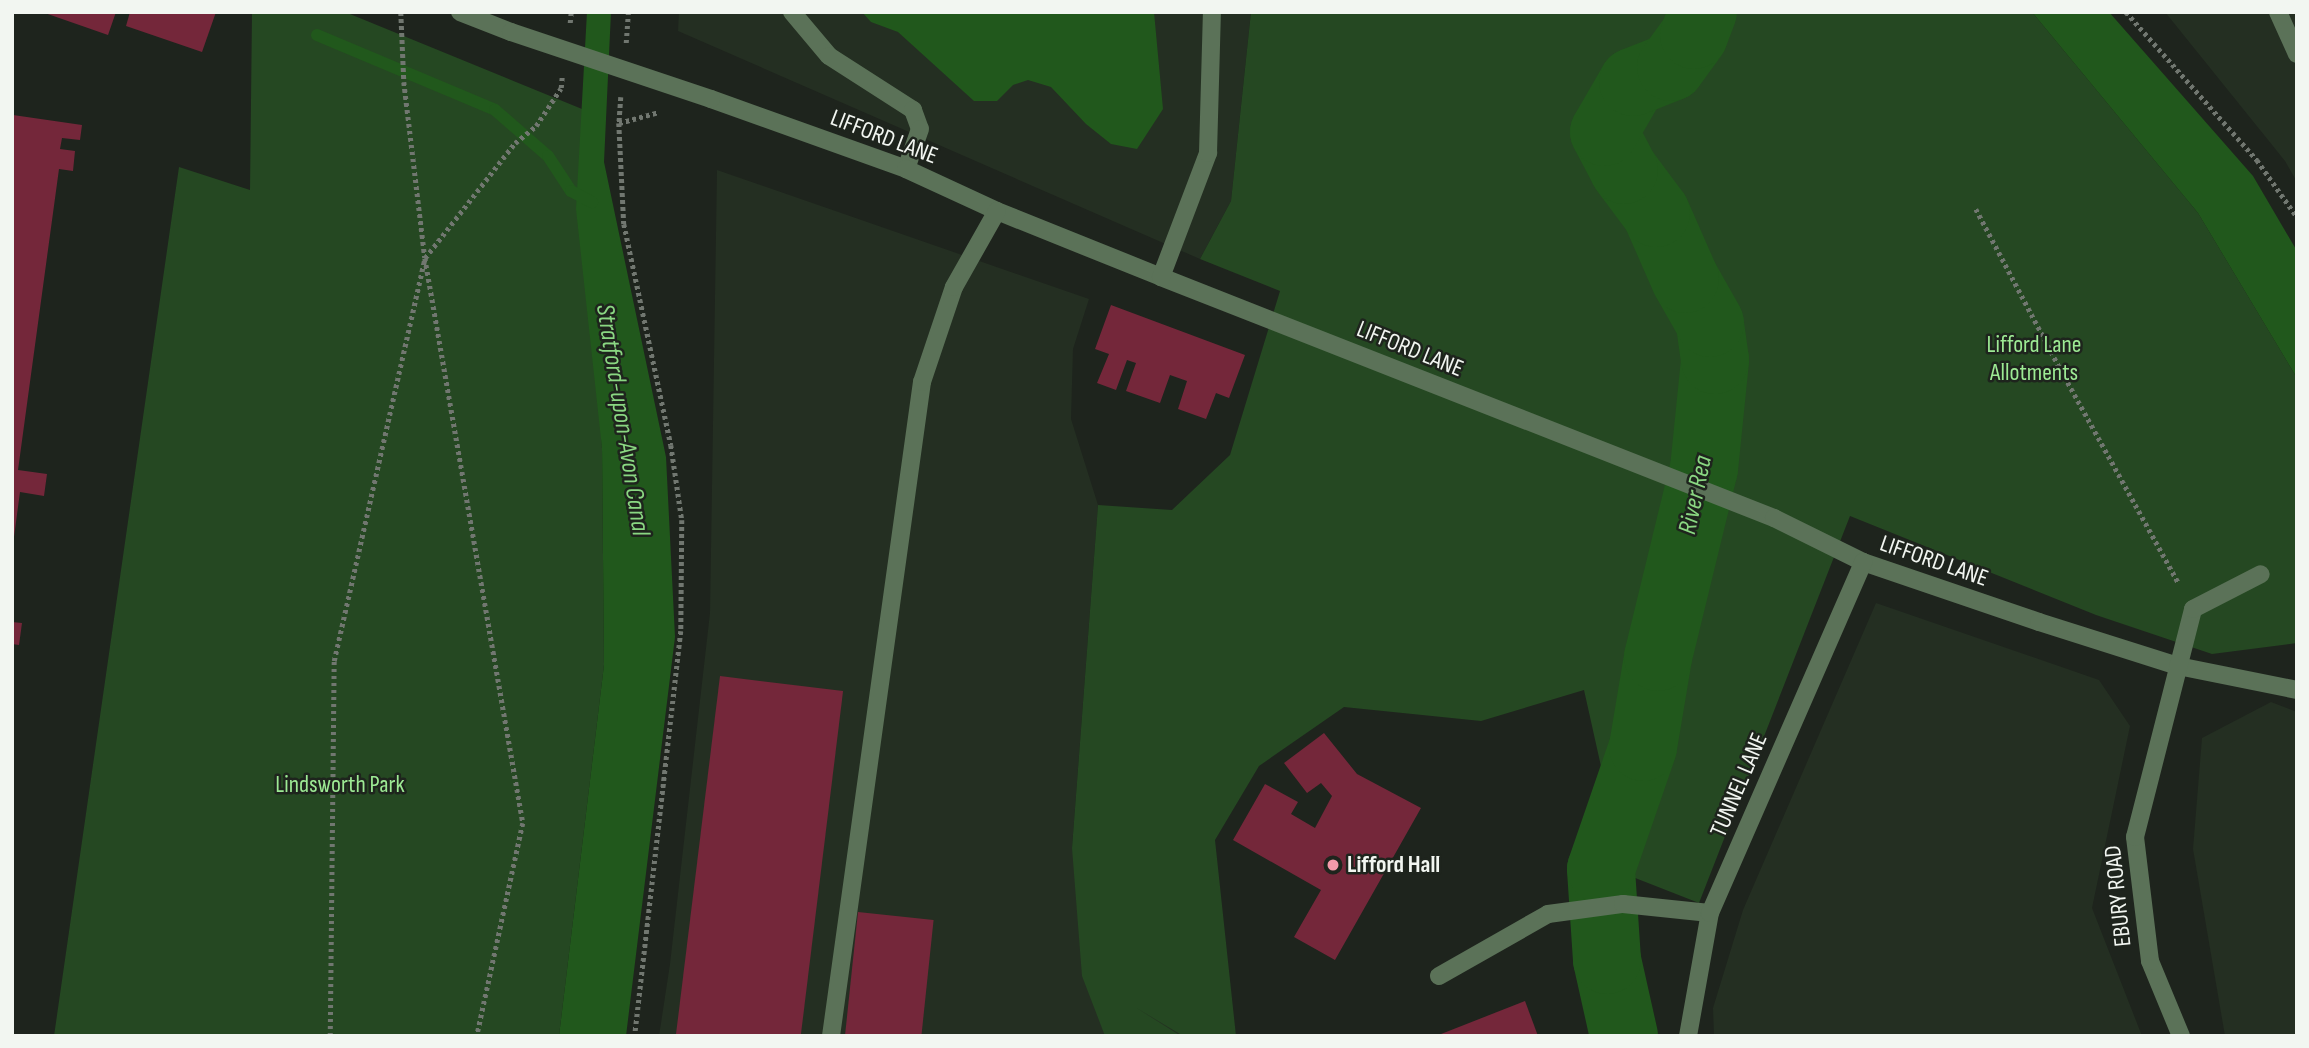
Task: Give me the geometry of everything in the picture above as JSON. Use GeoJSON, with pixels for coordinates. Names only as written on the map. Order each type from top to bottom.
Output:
{"type":"FeatureCollection","features":[{"type":"Feature","properties":{"kind":"street","name":"LIFFORD LANE"},"geometry":{"type":"LineString","coordinates":[[460,12],[906,169],[997,211],[1161,277],[1774,518],[1863,562],[2012,614],[2178,666],[2297,691]]}},
{"type":"Feature","properties":{"kind":"street"},"geometry":{"type":"LineString","coordinates":[[792,12],[829,56],[912,110],[920,129],[906,169]]}},
{"type":"Feature","properties":{"kind":"street"},"geometry":{"type":"LineString","coordinates":[[1161,277],[1208,153],[1212,12]]}},
{"type":"Feature","properties":{"kind":"street"},"geometry":{"type":"LineString","coordinates":[[2278,12],[2297,54]]}},
{"type":"Feature","properties":{"kind":"street"},"geometry":{"type":"LineString","coordinates":[[831,1036],[922,382],[954,287],[997,211]]}},
{"type":"Feature","properties":{"kind":"street","name":"TUNNEL LANE"},"geometry":{"type":"LineString","coordinates":[[1688,1036],[1710,913],[1863,562]]}},
{"type":"Feature","properties":{"kind":"street"},"geometry":{"type":"LineString","coordinates":[[2193,609],[2261,575]]}},
{"type":"Feature","properties":{"kind":"street","name":"EBURY ROAD"},"geometry":{"type":"LineString","coordinates":[[2180,1036],[2150,961],[2135,837],[2193,609]]}},
{"type":"Feature","properties":{"kind":"street"},"geometry":{"type":"LineString","coordinates":[[1440,976],[1549,914],[1623,904],[1710,913]]}},
{"type":"Feature","properties":{"kind":"path"},"geometry":{"type":"LineString","coordinates":[[401,12],[404,82],[425,258],[523,823],[477,1036]]}},
{"type":"Feature","properties":{"kind":"path"},"geometry":{"type":"LineString","coordinates":[[2126,12],[2257,160],[2297,218]]}},
{"type":"Feature","properties":{"kind":"path"},"geometry":{"type":"LineString","coordinates":[[330,1036],[334,661],[425,258],[515,143],[536,126],[561,88]]}},
{"type":"Feature","properties":{"kind":"path"},"geometry":{"type":"LineString","coordinates":[[619,123],[624,224],[671,445],[682,520],[681,631],[635,1036]]}},
{"type":"Feature","properties":{"kind":"path"},"geometry":{"type":"LineString","coordinates":[[1976,209],[2060,370],[2193,609]]}},
{"type":"Feature","properties":{"kind":"shaded area"},"geometry":{"type":"Polygon","coordinates":[[[679,12],[1251,12],[1231,201],[1200,259],[678,31],[679,12]]]}},
{"type":"Feature","properties":{"kind":"shaded area"},"geometry":{"type":"Polygon","coordinates":[[[2165,12],[2297,12],[2297,182],[2285,161],[2165,12]]]}},
{"type":"Feature","properties":{"kind":"shaded area"},"geometry":{"type":"Polygon","coordinates":[[[717,170],[1089,299],[1073,349],[1071,419],[1098,505],[1072,848],[1162,1022],[1183,1036],[659,1036],[670,964],[710,613],[717,170]]]}},
{"type":"Feature","properties":{"kind":"shaded area"},"geometry":{"type":"Polygon","coordinates":[[[1876,603],[2099,680],[2130,726],[2092,908],[2142,1036],[1714,1036],[1713,1008],[1743,910],[1876,603]]]}},
{"type":"Feature","properties":{"kind":"shaded area"},"geometry":{"type":"Polygon","coordinates":[[[2271,702],[2297,712],[2297,1036],[2225,1036],[2193,849],[2202,738],[2271,702]]]}},
{"type":"Feature","properties":{"kind":"green space","name":"Lindsworth Park"},"geometry":{"type":"Polygon","coordinates":[[[252,12],[345,12],[582,109],[602,448],[604,665],[559,1036],[54,1036],[179,167],[250,190],[252,12]]]}},
{"type":"Feature","properties":{"kind":"green space","name":"Lifford Lane Allotments"},"geometry":{"type":"Polygon","coordinates":[[[1251,12],[2032,12],[2198,213],[2297,378],[2297,643],[2212,654],[2096,615],[1850,516],[1699,903],[1625,874],[1584,690],[1481,721],[1344,707],[1259,766],[1215,840],[1236,1036],[1183,1036],[1135,1007],[1181,1036],[1105,1036],[1082,976],[1072,848],[1098,505],[1172,510],[1230,455],[1280,291],[1200,259],[1231,201],[1251,12]]]}},
{"type":"Feature","properties":{"kind":"water","name":"Stratford-upon-Avon Canal"},"geometry":{"type":"Polygon","coordinates":[[[587,12],[611,12],[604,162],[666,457],[675,637],[626,1036],[559,1036],[604,665],[602,448],[576,209],[587,12]]]}},
{"type":"Feature","properties":{"kind":"water"},"geometry":{"type":"Polygon","coordinates":[[[862,12],[1154,12],[1163,109],[1137,149],[1111,144],[1086,124],[1051,87],[1028,80],[1013,85],[997,101],[974,101],[898,32],[871,22],[862,12]]]}},
{"type":"Feature","properties":{"kind":"water"},"geometry":{"type":"Polygon","coordinates":[[[2032,12],[2109,12],[2253,176],[2297,251],[2297,378],[2198,213],[2032,12]]]}},
{"type":"Feature","properties":{"kind":"building"},"geometry":{"type":"Polygon","coordinates":[[[42,12],[116,12],[108,35],[42,12]]]}},
{"type":"Feature","properties":{"kind":"building"},"geometry":{"type":"Polygon","coordinates":[[[130,12],[216,12],[202,52],[126,26],[130,12]]]}},
{"type":"Feature","properties":{"kind":"building"},"geometry":{"type":"Polygon","coordinates":[[[13,115],[82,125],[80,140],[62,138],[60,149],[75,151],[73,171],[59,169],[18,470],[47,474],[44,496],[20,492],[14,537],[13,115]]]}},
{"type":"Feature","properties":{"kind":"building"},"geometry":{"type":"Polygon","coordinates":[[[1111,305],[1245,355],[1229,398],[1216,393],[1206,419],[1178,409],[1187,381],[1170,375],[1160,403],[1126,391],[1136,363],[1127,360],[1116,390],[1097,383],[1109,354],[1095,349],[1111,305]]]}},
{"type":"Feature","properties":{"kind":"building"},"geometry":{"type":"Polygon","coordinates":[[[12,622],[22,623],[19,645],[12,644],[12,622]]]}},
{"type":"Feature","properties":{"kind":"building"},"geometry":{"type":"Polygon","coordinates":[[[720,676],[843,691],[801,1036],[676,1036],[720,676]]]}},
{"type":"Feature","properties":{"kind":"building","name":"Lifford Hall"},"geometry":{"type":"Polygon","coordinates":[[[1324,733],[1357,774],[1421,808],[1335,960],[1294,937],[1321,890],[1233,840],[1265,784],[1298,802],[1291,814],[1315,828],[1332,796],[1321,783],[1307,793],[1284,763],[1324,733]]]}},
{"type":"Feature","properties":{"kind":"building"},"geometry":{"type":"Polygon","coordinates":[[[858,912],[934,920],[921,1036],[845,1036],[858,912]]]}},
{"type":"Feature","properties":{"kind":"building"},"geometry":{"type":"Polygon","coordinates":[[[1525,1001],[1538,1036],[1436,1036],[1525,1001]]]}},
{"type":"Feature","properties":{"kind":"waterway","name":"River Rea"},"geometry":{"type":"LineString","coordinates":[[1624,1036],[1607,960],[1601,869],[1643,747],[1658,657],[1704,469],[1715,360],[1710,323],[1685,279],[1656,213],[1624,170],[1604,132],[1633,82],[1671,67],[1694,35],[1703,12]]}},
{"type":"Feature","properties":{"kind":"waterway"},"geometry":{"type":"LineString","coordinates":[[317,35],[495,110],[548,156],[571,191],[592,202]]}},
{"type":"Feature","properties":{"kind":"place","name":"Lifford Hall"},"geometry":{"type":"Point","coordinates":[1333,865]}}]}
